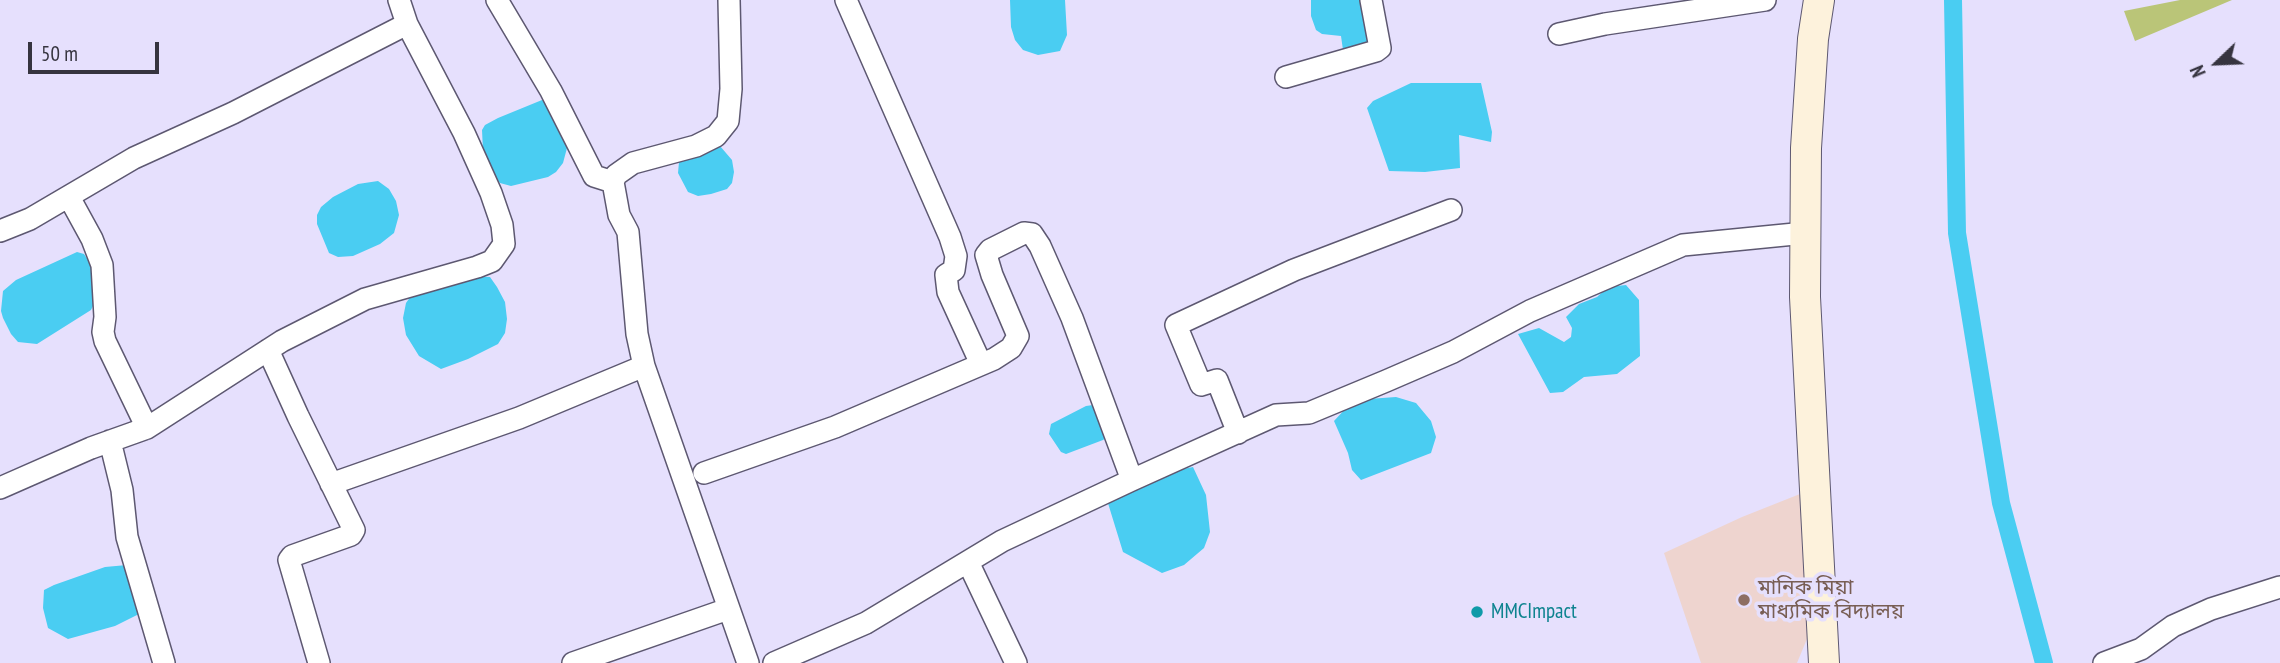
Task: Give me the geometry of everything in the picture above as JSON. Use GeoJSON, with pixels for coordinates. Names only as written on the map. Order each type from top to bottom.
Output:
{"type":"FeatureCollection","features":[{"type":"Feature","properties":{"kind":"street"},"geometry":{"type":"LineString","coordinates":[[0,488],[147,428],[282,341],[365,299],[492,261],[504,244],[502,225],[486,181],[407,24],[399,0]]}},
{"type":"Feature","properties":{"kind":"street"},"geometry":{"type":"LineString","coordinates":[[497,0],[562,111],[594,176],[613,182]]}},
{"type":"Feature","properties":{"kind":"street"},"geometry":{"type":"LineString","coordinates":[[729,0],[731,89],[728,121],[716,136],[696,146],[633,163],[616,175],[613,182],[619,215],[628,232],[637,334],[644,366],[748,663]]}},
{"type":"Feature","properties":{"kind":"street"},"geometry":{"type":"LineString","coordinates":[[846,0],[950,237],[956,256],[954,270],[946,275],[948,292],[981,364]]}},
{"type":"Feature","properties":{"kind":"street"},"geometry":{"type":"LineString","coordinates":[[1286,77],[1380,48],[1371,0]]}},
{"type":"Feature","properties":{"kind":"street"},"geometry":{"type":"LineString","coordinates":[[1559,34],[1707,7],[1765,0]]}},
{"type":"Feature","properties":{"kind":"street"},"geometry":{"type":"LineString","coordinates":[[1819,0],[1813,38],[1807,134],[1805,311],[1824,663]]}},
{"type":"Feature","properties":{"kind":"street"},"geometry":{"type":"LineString","coordinates":[[0,231],[30,219],[134,158],[233,113],[407,24]]}},
{"type":"Feature","properties":{"kind":"street"},"geometry":{"type":"LineString","coordinates":[[69,197],[92,239],[102,265],[105,341],[147,428]]}},
{"type":"Feature","properties":{"kind":"street"},"geometry":{"type":"LineString","coordinates":[[1238,433],[1217,380],[1201,385],[1176,325],[1294,270],[1451,210]]}},
{"type":"Feature","properties":{"kind":"street"},"geometry":{"type":"LineString","coordinates":[[774,663],[866,623],[1002,541],[1132,480],[1276,415],[1309,413],[1349,397],[1453,352],[1542,306],[1683,244],[1805,233]]}},
{"type":"Feature","properties":{"kind":"street"},"geometry":{"type":"LineString","coordinates":[[704,473],[835,428],[981,364],[1011,348],[1018,336],[986,255],[1016,236],[1032,234],[1041,246],[1072,318],[1132,480]]}},
{"type":"Feature","properties":{"kind":"street"},"geometry":{"type":"LineString","coordinates":[[268,350],[354,530],[351,536],[292,556],[289,560],[319,663]]}},
{"type":"Feature","properties":{"kind":"street"},"geometry":{"type":"LineString","coordinates":[[331,484],[519,418],[644,366]]}},
{"type":"Feature","properties":{"kind":"street"},"geometry":{"type":"LineString","coordinates":[[110,441],[122,491],[127,537],[164,663]]}},
{"type":"Feature","properties":{"kind":"street"},"geometry":{"type":"LineString","coordinates":[[968,562],[1016,663]]}},
{"type":"Feature","properties":{"kind":"street"},"geometry":{"type":"LineString","coordinates":[[2104,663],[2141,649],[2173,626],[2211,608],[2280,587]]}},
{"type":"Feature","properties":{"kind":"street"},"geometry":{"type":"LineString","coordinates":[[573,663],[728,609]]}},
{"type":"Feature","properties":{"kind":"shaded area","name":"মানিক মিয়া মাধ্যমিক বিদ্যালয়"},"geometry":{"type":"Polygon","coordinates":[[[1805,492],[1809,634],[1797,663],[1701,663],[1664,553],[1805,492]]]}},
{"type":"Feature","properties":{"kind":"green space"},"geometry":{"type":"Polygon","coordinates":[[[2180,0],[2232,0],[2135,41],[2124,11],[2180,0]]]}},
{"type":"Feature","properties":{"kind":"water"},"geometry":{"type":"Polygon","coordinates":[[[1010,0],[1065,0],[1067,35],[1060,51],[1038,55],[1023,50],[1015,40],[1011,27],[1010,0]]]}},
{"type":"Feature","properties":{"kind":"water"},"geometry":{"type":"Polygon","coordinates":[[[1311,0],[1361,0],[1374,51],[1344,57],[1341,36],[1322,34],[1316,30],[1311,16],[1311,0]]]}},
{"type":"Feature","properties":{"kind":"water"},"geometry":{"type":"Polygon","coordinates":[[[1411,83],[1481,83],[1492,132],[1491,142],[1459,135],[1460,168],[1425,172],[1389,171],[1367,108],[1373,101],[1411,83]]]}},
{"type":"Feature","properties":{"kind":"water"},"geometry":{"type":"Polygon","coordinates":[[[542,100],[548,102],[565,132],[567,148],[563,163],[548,177],[511,186],[500,183],[492,173],[483,151],[482,130],[485,125],[498,118],[542,100]]]}},
{"type":"Feature","properties":{"kind":"water"},"geometry":{"type":"Polygon","coordinates":[[[720,146],[732,160],[732,183],[727,189],[711,194],[698,196],[688,192],[678,173],[679,162],[720,146]]]}},
{"type":"Feature","properties":{"kind":"water"},"geometry":{"type":"Polygon","coordinates":[[[378,181],[389,189],[396,201],[399,215],[394,233],[380,244],[353,256],[338,257],[329,253],[317,224],[321,207],[333,197],[358,184],[378,181]]]}},
{"type":"Feature","properties":{"kind":"water"},"geometry":{"type":"Polygon","coordinates":[[[77,252],[84,254],[92,266],[95,302],[91,310],[37,344],[18,342],[3,318],[3,291],[16,280],[77,252]]]}},
{"type":"Feature","properties":{"kind":"water"},"geometry":{"type":"Polygon","coordinates":[[[471,276],[490,277],[497,287],[505,302],[505,333],[498,344],[441,369],[419,356],[406,335],[403,318],[406,303],[411,296],[471,276]]]}},
{"type":"Feature","properties":{"kind":"water"},"geometry":{"type":"Polygon","coordinates":[[[1626,285],[1639,300],[1640,356],[1617,374],[1584,377],[1563,392],[1550,393],[1518,334],[1539,328],[1564,342],[1571,337],[1572,328],[1566,317],[1579,304],[1597,297],[1608,287],[1626,285]]]}},
{"type":"Feature","properties":{"kind":"water"},"geometry":{"type":"Polygon","coordinates":[[[1396,397],[1416,403],[1431,421],[1436,437],[1431,453],[1361,480],[1352,470],[1348,453],[1334,421],[1347,407],[1368,399],[1396,397]]]}},
{"type":"Feature","properties":{"kind":"water"},"geometry":{"type":"Polygon","coordinates":[[[1093,405],[1099,407],[1110,435],[1066,454],[1061,452],[1049,434],[1051,424],[1093,405]]]}},
{"type":"Feature","properties":{"kind":"water"},"geometry":{"type":"Polygon","coordinates":[[[1193,467],[1206,495],[1210,532],[1204,548],[1184,565],[1162,573],[1123,552],[1107,500],[1137,490],[1150,481],[1178,470],[1193,467]]]}},
{"type":"Feature","properties":{"kind":"water"},"geometry":{"type":"Polygon","coordinates":[[[127,565],[139,614],[115,626],[68,639],[48,628],[43,608],[44,590],[105,567],[127,565]]]}},
{"type":"Feature","properties":{"kind":"waterway"},"geometry":{"type":"LineString","coordinates":[[1953,0],[1957,233],[2001,503],[2044,663]]}},
{"type":"Feature","properties":{"kind":"place","name":"মানিক মিয়া মাধ্যমিক বিদ্যালয়"},"geometry":{"type":"Point","coordinates":[1744,600]}},
{"type":"Feature","properties":{"kind":"place","name":"MMCImpact"},"geometry":{"type":"Point","coordinates":[1477,612]}}]}
